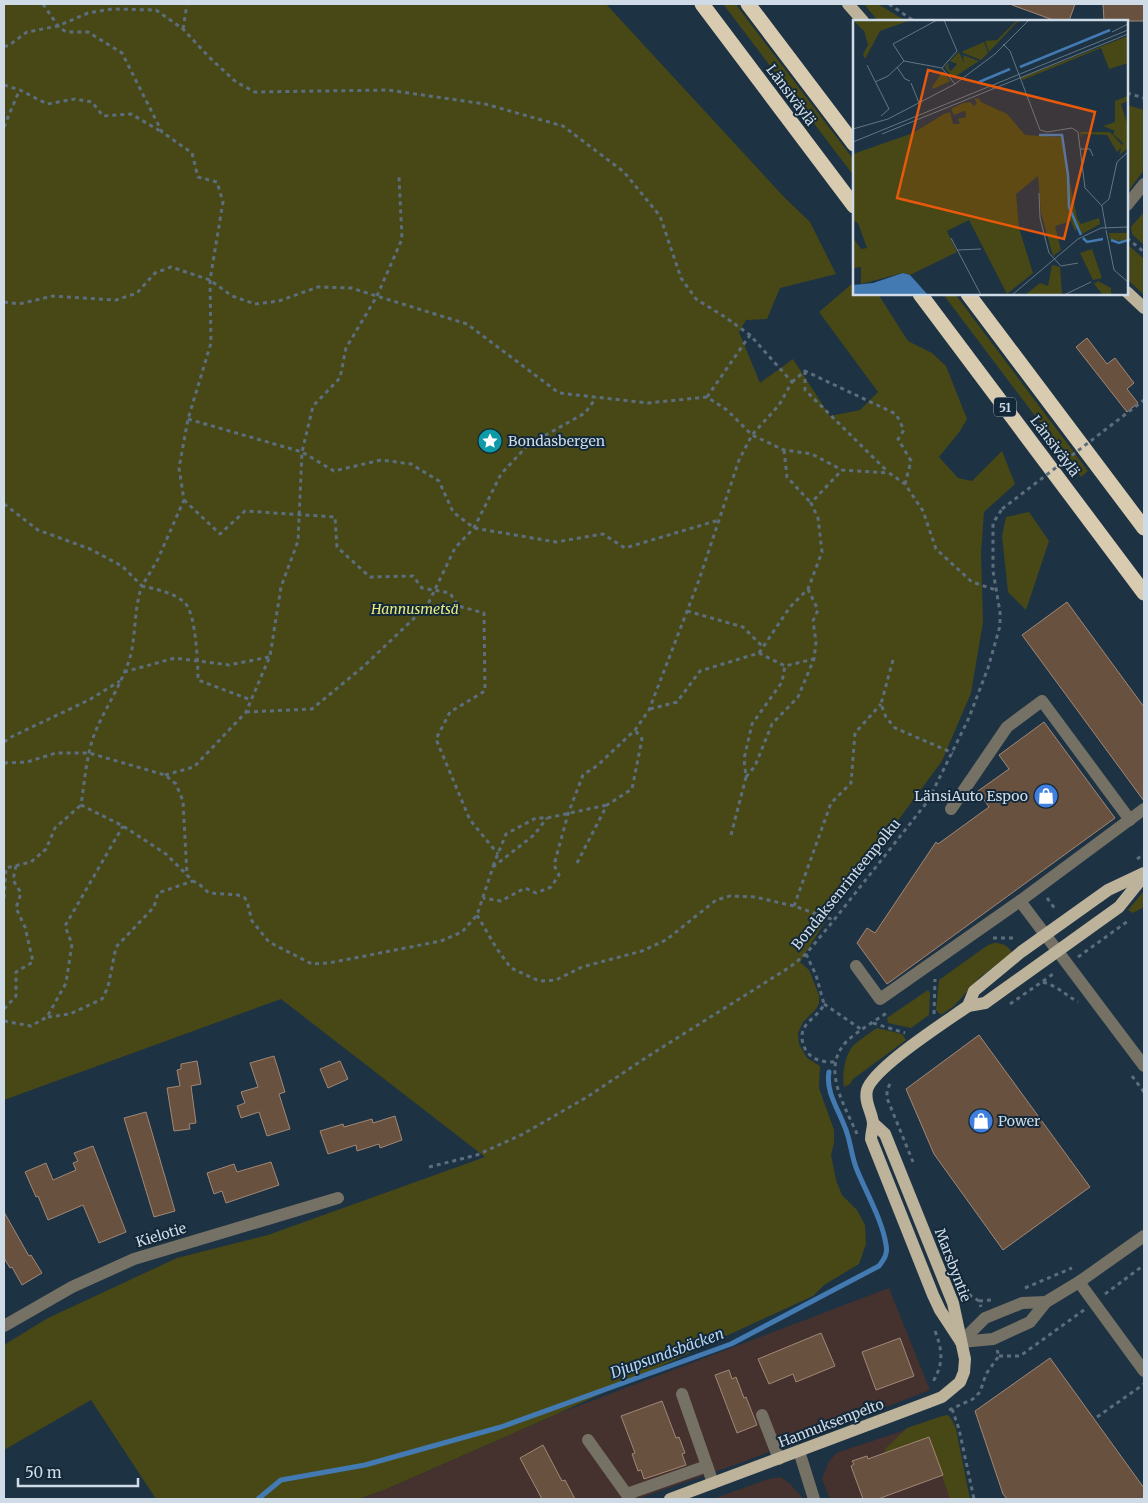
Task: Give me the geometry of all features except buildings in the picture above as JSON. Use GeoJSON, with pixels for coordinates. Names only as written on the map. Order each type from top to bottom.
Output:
{"type":"FeatureCollection","features":[{"type":"Feature","properties":{"kind":"highway","name":"Länsiväylä"},"geometry":{"type":"LineString","coordinates":[[702,4],[853,205]]}},
{"type":"Feature","properties":{"kind":"highway","name":"Länsiväylä"},"geometry":{"type":"LineString","coordinates":[[748,4],[853,143]]}},
{"type":"Feature","properties":{"kind":"highway","name":"Länsiväylä"},"geometry":{"type":"LineString","coordinates":[[921,295],[1144,594]]}},
{"type":"Feature","properties":{"kind":"highway","name":"Länsiväylä"},"geometry":{"type":"LineString","coordinates":[[969,295],[1144,528]]}},
{"type":"Feature","properties":{"kind":"main road"},"geometry":{"type":"LineString","coordinates":[[848,4],[862,20]]}},
{"type":"Feature","properties":{"kind":"main road"},"geometry":{"type":"LineString","coordinates":[[1128,293],[1144,308]]}},
{"type":"Feature","properties":{"kind":"main road","name":"Marsbyntie"},"geometry":{"type":"LineString","coordinates":[[968,1006],[974,991],[1045,935],[1108,890],[1144,874]]}},
{"type":"Feature","properties":{"kind":"main road","name":"Marsbyntie"},"geometry":{"type":"LineString","coordinates":[[961,1342],[940,1310],[933,1295],[871,1139],[873,1123],[868,1108],[867,1091],[874,1077],[884,1066],[968,1006],[984,1003],[1119,906],[1144,874]]}},
{"type":"Feature","properties":{"kind":"main road","name":"Hannuksenpelto"},"geometry":{"type":"LineString","coordinates":[[670,1499],[942,1397],[960,1382],[964,1372],[965,1359],[961,1342]]}},
{"type":"Feature","properties":{"kind":"street"},"geometry":{"type":"LineString","coordinates":[[1128,204],[1144,184]]}},
{"type":"Feature","properties":{"kind":"street"},"geometry":{"type":"LineString","coordinates":[[951,809],[1007,728],[1042,701],[1130,820]]}},
{"type":"Feature","properties":{"kind":"street"},"geometry":{"type":"LineString","coordinates":[[856,966],[880,999],[1020,901],[1144,810]]}},
{"type":"Feature","properties":{"kind":"street"},"geometry":{"type":"LineString","coordinates":[[1020,901],[1144,1066]]}},
{"type":"Feature","properties":{"kind":"street","name":"Kielotie"},"geometry":{"type":"LineString","coordinates":[[4,1326],[72,1288],[134,1259],[338,1198]]}},
{"type":"Feature","properties":{"kind":"street"},"geometry":{"type":"LineString","coordinates":[[961,1342],[993,1339],[1030,1322],[1046,1302],[1079,1282],[1144,1236]]}},
{"type":"Feature","properties":{"kind":"street"},"geometry":{"type":"LineString","coordinates":[[1079,1282],[1144,1371]]}},
{"type":"Feature","properties":{"kind":"street"},"geometry":{"type":"LineString","coordinates":[[961,1342],[985,1318],[1022,1303],[1046,1302]]}},
{"type":"Feature","properties":{"kind":"street"},"geometry":{"type":"LineString","coordinates":[[682,1394],[713,1483]]}},
{"type":"Feature","properties":{"kind":"street"},"geometry":{"type":"LineString","coordinates":[[762,1415],[779,1459]]}},
{"type":"Feature","properties":{"kind":"street"},"geometry":{"type":"LineString","coordinates":[[588,1440],[628,1497],[707,1466]]}},
{"type":"Feature","properties":{"kind":"street"},"geometry":{"type":"LineString","coordinates":[[799,1451],[814,1499]]}},
{"type":"Feature","properties":{"kind":"path"},"geometry":{"type":"LineString","coordinates":[[43,4],[58,26],[66,32],[88,32],[122,53],[162,132]]}},
{"type":"Feature","properties":{"kind":"path"},"geometry":{"type":"LineString","coordinates":[[184,29],[187,4]]}},
{"type":"Feature","properties":{"kind":"path"},"geometry":{"type":"LineString","coordinates":[[889,4],[913,20]]}},
{"type":"Feature","properties":{"kind":"path"},"geometry":{"type":"LineString","coordinates":[[4,46],[8,46],[27,32],[58,26],[88,13],[112,9],[156,10],[184,29],[209,57],[236,82],[255,92],[388,90],[485,104],[563,126],[624,172],[660,216],[680,278],[696,299],[750,335],[792,382]]}},
{"type":"Feature","properties":{"kind":"path"},"geometry":{"type":"LineString","coordinates":[[4,85],[20,90],[47,104],[75,100],[92,102],[103,116],[131,114],[162,132],[192,153],[198,177],[217,182],[223,202],[210,280],[211,343],[188,419],[180,468],[184,500],[157,561],[142,586],[138,597],[130,654],[124,672],[96,732],[89,753],[81,805],[55,828],[46,849],[31,862],[6,868],[4,898]]}},
{"type":"Feature","properties":{"kind":"path"},"geometry":{"type":"LineString","coordinates":[[4,127],[20,90]]}},
{"type":"Feature","properties":{"kind":"path"},"geometry":{"type":"LineString","coordinates":[[1128,93],[1144,98]]}},
{"type":"Feature","properties":{"kind":"path"},"geometry":{"type":"LineString","coordinates":[[165,775],[194,767],[246,712],[270,656],[281,587],[298,541],[302,452],[313,406],[340,378],[346,348],[377,296],[402,239],[399,177]]}},
{"type":"Feature","properties":{"kind":"path"},"geometry":{"type":"LineString","coordinates":[[1128,239],[1144,252]]}},
{"type":"Feature","properties":{"kind":"path"},"geometry":{"type":"LineString","coordinates":[[4,302],[18,304],[53,296],[116,300],[138,293],[155,273],[171,267],[210,280],[232,296],[255,304],[279,301],[318,287],[351,288],[467,324],[559,393],[648,403],[707,397],[727,410],[752,434],[784,450],[812,454],[842,470],[889,472]]}},
{"type":"Feature","properties":{"kind":"path"},"geometry":{"type":"LineString","coordinates":[[707,397],[750,335]]}},
{"type":"Feature","properties":{"kind":"path"},"geometry":{"type":"LineString","coordinates":[[483,898],[501,901],[526,888],[536,892],[551,887],[559,875],[554,865],[568,814],[583,775],[598,765],[635,730],[649,710],[687,611],[739,460],[752,434],[779,405],[792,382],[804,370]]}},
{"type":"Feature","properties":{"kind":"path"},"geometry":{"type":"LineString","coordinates":[[804,370],[804,390],[889,472],[905,484],[923,511],[936,549],[972,582],[996,590]]}},
{"type":"Feature","properties":{"kind":"path"},"geometry":{"type":"LineString","coordinates":[[804,370],[896,414],[904,430],[898,439],[911,461],[905,484]]}},
{"type":"Feature","properties":{"kind":"path"},"geometry":{"type":"LineString","coordinates":[[246,712],[312,709],[364,666],[426,606],[455,548],[474,528],[501,474],[528,445],[585,413],[596,397]]}},
{"type":"Feature","properties":{"kind":"path","name":"Bondaksenrinteenpolku"},"geometry":{"type":"LineString","coordinates":[[429,1167],[477,1155],[523,1134],[587,1097],[790,967],[806,954],[928,801],[968,720],[988,668],[1000,626],[1000,612],[993,571],[993,523],[1002,509],[1144,400]]}},
{"type":"Feature","properties":{"kind":"path"},"geometry":{"type":"LineString","coordinates":[[188,419],[302,452],[334,471],[381,460],[410,464],[439,481],[453,512],[474,528],[556,542],[603,534],[625,548],[719,520]]}},
{"type":"Feature","properties":{"kind":"path"},"geometry":{"type":"LineString","coordinates":[[759,653],[790,607],[808,589],[822,552],[818,518],[811,503],[787,477],[784,450]]}},
{"type":"Feature","properties":{"kind":"path"},"geometry":{"type":"LineString","coordinates":[[811,503],[842,470]]}},
{"type":"Feature","properties":{"kind":"path"},"geometry":{"type":"LineString","coordinates":[[184,500],[220,534],[246,511],[335,517],[337,547],[370,577],[413,576],[422,588],[450,592],[458,606],[484,614],[485,691],[450,712],[436,739],[470,820],[498,854]]}},
{"type":"Feature","properties":{"kind":"path"},"geometry":{"type":"LineString","coordinates":[[4,504],[38,530],[90,549],[122,566],[142,586],[165,591],[186,604],[193,621],[198,661],[198,680],[251,700]]}},
{"type":"Feature","properties":{"kind":"path"},"geometry":{"type":"LineString","coordinates":[[746,777],[755,766],[772,724],[798,697],[814,659],[816,642],[813,621],[818,610],[808,589]]}},
{"type":"Feature","properties":{"kind":"path"},"geometry":{"type":"LineString","coordinates":[[687,611],[743,627],[762,646]]}},
{"type":"Feature","properties":{"kind":"path"},"geometry":{"type":"LineString","coordinates":[[649,710],[676,702],[700,671],[759,653],[784,666],[814,659]]}},
{"type":"Feature","properties":{"kind":"path"},"geometry":{"type":"LineString","coordinates":[[124,672],[174,658],[229,665],[270,656]]}},
{"type":"Feature","properties":{"kind":"path"},"geometry":{"type":"LineString","coordinates":[[794,906],[831,803],[851,783],[856,733],[881,704],[893,660]]}},
{"type":"Feature","properties":{"kind":"path"},"geometry":{"type":"LineString","coordinates":[[731,835],[746,777],[744,759],[752,724],[782,682],[784,666]]}},
{"type":"Feature","properties":{"kind":"path"},"geometry":{"type":"LineString","coordinates":[[4,742],[89,700],[120,681]]}},
{"type":"Feature","properties":{"kind":"path"},"geometry":{"type":"LineString","coordinates":[[881,704],[886,717],[895,728],[953,753]]}},
{"type":"Feature","properties":{"kind":"path"},"geometry":{"type":"LineString","coordinates":[[81,805],[123,826],[166,854],[193,881],[209,893],[238,895],[245,898],[252,921],[269,942],[312,964],[329,964],[441,941],[462,932],[477,915],[506,834],[536,818],[547,818],[607,805],[632,789],[642,739],[635,730]]}},
{"type":"Feature","properties":{"kind":"path"},"geometry":{"type":"LineString","coordinates":[[4,763],[27,762],[56,753],[89,753],[165,775],[176,784],[183,800],[187,875]]}},
{"type":"Feature","properties":{"kind":"path"},"geometry":{"type":"LineString","coordinates":[[577,863],[607,805]]}},
{"type":"Feature","properties":{"kind":"path"},"geometry":{"type":"LineString","coordinates":[[493,867],[534,835],[547,818]]}},
{"type":"Feature","properties":{"kind":"path"},"geometry":{"type":"LineString","coordinates":[[47,1017],[66,983],[72,944],[65,926],[123,826]]}},
{"type":"Feature","properties":{"kind":"path"},"geometry":{"type":"LineString","coordinates":[[1130,864],[1144,854]]}},
{"type":"Feature","properties":{"kind":"path"},"geometry":{"type":"LineString","coordinates":[[4,1009],[16,996],[16,972],[33,962],[25,927],[16,908],[21,893],[13,880],[16,866]]}},
{"type":"Feature","properties":{"kind":"path"},"geometry":{"type":"LineString","coordinates":[[4,1021],[31,1026],[47,1017],[70,1014],[102,999],[108,987],[116,947],[154,907],[158,893],[193,881]]}},
{"type":"Feature","properties":{"kind":"path"},"geometry":{"type":"LineString","coordinates":[[477,915],[497,949],[511,968],[539,981],[556,980],[582,967],[642,951],[666,940],[716,900],[730,896],[755,897],[794,906],[834,920]]}},
{"type":"Feature","properties":{"kind":"path"},"geometry":{"type":"LineString","coordinates":[[987,940],[1016,938],[1060,905]]}},
{"type":"Feature","properties":{"kind":"path"},"geometry":{"type":"LineString","coordinates":[[1008,1005],[1015,1002],[1128,921]]}},
{"type":"Feature","properties":{"kind":"path"},"geometry":{"type":"LineString","coordinates":[[806,954],[816,974],[824,1004],[862,1030]]}},
{"type":"Feature","properties":{"kind":"path"},"geometry":{"type":"LineString","coordinates":[[927,985],[942,974]]}},
{"type":"Feature","properties":{"kind":"path"},"geometry":{"type":"LineString","coordinates":[[934,979],[934,1015]]}},
{"type":"Feature","properties":{"kind":"path"},"geometry":{"type":"LineString","coordinates":[[1043,982],[1057,987],[1079,1003]]}},
{"type":"Feature","properties":{"kind":"path"},"geometry":{"type":"LineString","coordinates":[[824,1004],[817,1015],[805,1027],[802,1041],[808,1054],[818,1060],[835,1062]]}},
{"type":"Feature","properties":{"kind":"path"},"geometry":{"type":"LineString","coordinates":[[860,1141],[835,1082],[835,1062],[846,1042],[896,1006]]}},
{"type":"Feature","properties":{"kind":"path"},"geometry":{"type":"LineString","coordinates":[[872,1023],[908,1034]]}},
{"type":"Feature","properties":{"kind":"path"},"geometry":{"type":"LineString","coordinates":[[1128,1070],[1144,1092]]}},
{"type":"Feature","properties":{"kind":"path"},"geometry":{"type":"LineString","coordinates":[[892,1078],[887,1090],[887,1098],[915,1167]]}},
{"type":"Feature","properties":{"kind":"path"},"geometry":{"type":"LineString","coordinates":[[999,1356],[1020,1356],[1144,1265]]}},
{"type":"Feature","properties":{"kind":"path"},"geometry":{"type":"LineString","coordinates":[[1025,1288],[1076,1267]]}},
{"type":"Feature","properties":{"kind":"path"},"geometry":{"type":"LineString","coordinates":[[960,1283],[971,1296],[979,1301],[999,1299]]}},
{"type":"Feature","properties":{"kind":"path"},"geometry":{"type":"LineString","coordinates":[[979,1301],[985,1318]]}},
{"type":"Feature","properties":{"kind":"path"},"geometry":{"type":"LineString","coordinates":[[933,1326],[941,1344],[942,1354],[941,1364],[934,1380],[947,1410],[973,1399],[980,1392],[986,1374],[999,1356]]}},
{"type":"Feature","properties":{"kind":"path"},"geometry":{"type":"LineString","coordinates":[[993,1339],[999,1356]]}},
{"type":"Feature","properties":{"kind":"path"},"geometry":{"type":"LineString","coordinates":[[1097,1417],[1144,1384]]}},
{"type":"Feature","properties":{"kind":"path"},"geometry":{"type":"LineString","coordinates":[[952,1409],[960,1429],[974,1499]]}},
{"type":"Feature","properties":{"kind":"shaded area"},"geometry":{"type":"Polygon","coordinates":[[[889,1288],[930,1390],[743,1462],[637,1499],[358,1499],[384,1490],[557,1414],[889,1288]]]}},
{"type":"Feature","properties":{"kind":"shaded area"},"geometry":{"type":"Polygon","coordinates":[[[938,1419],[959,1499],[830,1499],[822,1479],[828,1463],[836,1453],[938,1419]]]}},
{"type":"Feature","properties":{"kind":"shaded area"},"geometry":{"type":"Polygon","coordinates":[[[781,1477],[804,1499],[713,1499],[768,1479],[781,1477]]]}},
{"type":"Feature","properties":{"kind":"green space","name":"Hannusmetsä"},"geometry":{"type":"Polygon","coordinates":[[[4,4],[606,4],[784,197],[810,222],[836,274],[780,288],[767,319],[746,320],[739,332],[760,383],[793,359],[830,416],[860,410],[878,392],[819,312],[853,283],[853,295],[879,295],[908,341],[932,353],[946,366],[967,419],[939,457],[958,478],[972,481],[1002,451],[1015,484],[984,512],[981,553],[983,622],[971,693],[942,761],[836,904],[800,962],[809,970],[819,995],[819,1003],[816,1009],[803,1022],[798,1033],[799,1044],[807,1058],[820,1066],[819,1088],[834,1130],[834,1143],[831,1155],[836,1180],[842,1195],[857,1210],[865,1225],[866,1244],[859,1264],[824,1285],[813,1296],[557,1414],[384,1490],[358,1499],[156,1499],[91,1400],[4,1450],[4,1345],[48,1318],[177,1258],[268,1235],[485,1157],[281,999],[4,1100],[4,4]]]}},
{"type":"Feature","properties":{"kind":"green space"},"geometry":{"type":"Polygon","coordinates":[[[723,4],[736,4],[853,159],[853,175],[723,4]]]}},
{"type":"Feature","properties":{"kind":"green space"},"geometry":{"type":"Polygon","coordinates":[[[864,4],[878,4],[904,20],[877,20],[864,4]]]}},
{"type":"Feature","properties":{"kind":"green space"},"geometry":{"type":"Polygon","coordinates":[[[1128,105],[1144,110],[1144,170],[1128,192],[1128,105]]]}},
{"type":"Feature","properties":{"kind":"green space"},"geometry":{"type":"Polygon","coordinates":[[[1144,212],[1144,245],[1132,234],[1131,227],[1144,212]]]}},
{"type":"Feature","properties":{"kind":"green space"},"geometry":{"type":"Polygon","coordinates":[[[1128,245],[1144,259],[1144,295],[1128,280],[1128,245]]]}},
{"type":"Feature","properties":{"kind":"green space"},"geometry":{"type":"Polygon","coordinates":[[[944,295],[956,295],[1088,471],[1081,477],[944,295]]]}},
{"type":"Feature","properties":{"kind":"green space"},"geometry":{"type":"Polygon","coordinates":[[[1029,512],[1049,541],[1026,610],[1008,592],[1002,536],[1006,517],[1029,512]]]}},
{"type":"Feature","properties":{"kind":"green space"},"geometry":{"type":"Polygon","coordinates":[[[1144,891],[1144,907],[1133,913],[1128,910],[1144,891]]]}},
{"type":"Feature","properties":{"kind":"green space"},"geometry":{"type":"Polygon","coordinates":[[[994,943],[1004,945],[1012,953],[979,978],[954,1006],[941,1015],[936,1010],[939,980],[988,945],[994,943]]]}},
{"type":"Feature","properties":{"kind":"green space"},"geometry":{"type":"Polygon","coordinates":[[[928,990],[930,993],[929,1015],[911,1028],[888,1023],[887,1018],[928,990]]]}},
{"type":"Feature","properties":{"kind":"green space"},"geometry":{"type":"Polygon","coordinates":[[[877,1028],[902,1034],[906,1040],[844,1087],[843,1076],[848,1054],[854,1045],[877,1028]]]}},
{"type":"Feature","properties":{"kind":"green space"},"geometry":{"type":"Polygon","coordinates":[[[948,1415],[956,1429],[970,1499],[950,1499],[929,1437],[885,1453],[885,1449],[907,1428],[948,1415]]]}},
{"type":"Feature","properties":{"kind":"waterway","name":"Djupsundsbäcken"},"geometry":{"type":"LineString","coordinates":[[258,1499],[281,1480],[365,1465],[501,1427],[731,1344],[879,1266],[886,1254],[884,1236],[878,1217],[857,1170],[847,1133],[831,1095],[828,1080],[829,1072]]}},
{"type":"Feature","properties":{"kind":"place","name":"Bondasbergen"},"geometry":{"type":"Point","coordinates":[490,441]}},
{"type":"Feature","properties":{"kind":"place","name":"LänsiAuto Espoo"},"geometry":{"type":"Point","coordinates":[1046,796]}},
{"type":"Feature","properties":{"kind":"place","name":"Power"},"geometry":{"type":"Point","coordinates":[981,1121]}}]}
